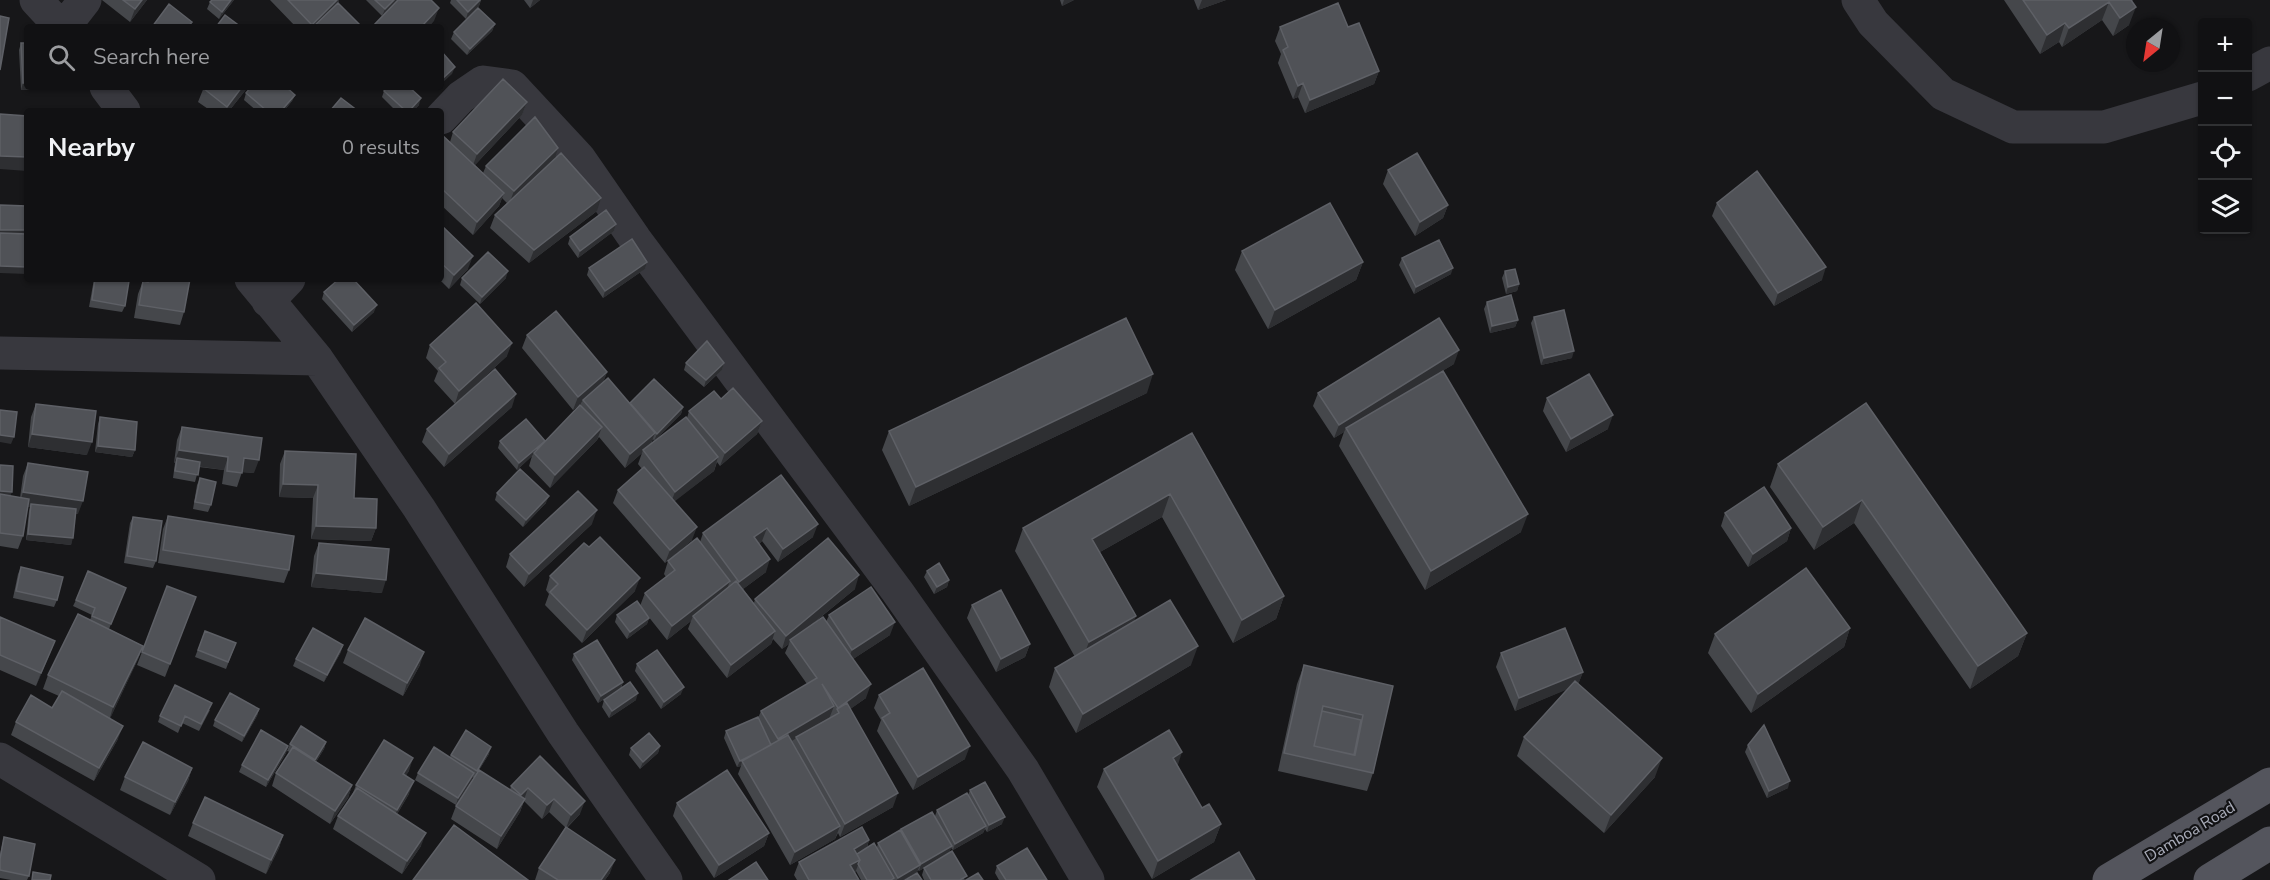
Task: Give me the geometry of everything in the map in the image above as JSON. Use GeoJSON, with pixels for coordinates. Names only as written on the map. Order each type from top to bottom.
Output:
{"type":"FeatureCollection","features":[{"type":"Feature","properties":{"kind":"main road","name":"Damboa Road"},"geometry":{"type":"LineString","coordinates":[[2109,880],[2270,784]]}},
{"type":"Feature","properties":{"kind":"main road"},"geometry":{"type":"LineString","coordinates":[[2216,879],[2270,843]]}},
{"type":"Feature","properties":{"kind":"street"},"geometry":{"type":"LineString","coordinates":[[36,0],[59,24]]}},
{"type":"Feature","properties":{"kind":"street"},"geometry":{"type":"LineString","coordinates":[[65,24],[85,0]]}},
{"type":"Feature","properties":{"kind":"street"},"geometry":{"type":"LineString","coordinates":[[1858,0],[1873,23],[1943,94],[2013,127],[2104,128],[2198,99]]}},
{"type":"Feature","properties":{"kind":"street"},"geometry":{"type":"LineString","coordinates":[[2252,72],[2270,63]]}},
{"type":"Feature","properties":{"kind":"street"},"geometry":{"type":"LineString","coordinates":[[444,115],[461,97],[483,82],[512,86],[579,158],[635,239],[884,572],[1023,770],[1088,880]]}},
{"type":"Feature","properties":{"kind":"street"},"geometry":{"type":"LineString","coordinates":[[108,90],[122,108]]}},
{"type":"Feature","properties":{"kind":"street"},"geometry":{"type":"LineString","coordinates":[[270,286],[419,508],[563,734],[666,880]]}},
{"type":"Feature","properties":{"kind":"street"},"geometry":{"type":"LineString","coordinates":[[0,353],[317,359]]}},
{"type":"Feature","properties":{"kind":"street"},"geometry":{"type":"LineString","coordinates":[[0,759],[200,880]]}},
{"type":"Feature","properties":{"kind":"building"},"geometry":{"type":"Polygon","coordinates":[[[123,0],[142,0],[135,9],[123,0]]]}},
{"type":"Feature","properties":{"kind":"building"},"geometry":{"type":"Polygon","coordinates":[[[212,0],[231,0],[222,12],[210,2],[212,0]]]}},
{"type":"Feature","properties":{"kind":"building"},"geometry":{"type":"Polygon","coordinates":[[[288,0],[337,0],[313,24],[288,0]]]}},
{"type":"Feature","properties":{"kind":"building"},"geometry":{"type":"Polygon","coordinates":[[[375,0],[394,0],[385,9],[375,0]]]}},
{"type":"Feature","properties":{"kind":"building"},"geometry":{"type":"Polygon","coordinates":[[[398,0],[431,0],[439,8],[424,24],[375,24],[398,0]]]}},
{"type":"Feature","properties":{"kind":"building"},"geometry":{"type":"Polygon","coordinates":[[[457,0],[480,0],[468,12],[457,0]]]}},
{"type":"Feature","properties":{"kind":"building"},"geometry":{"type":"Polygon","coordinates":[[[2023,0],[2131,0],[2136,7],[2120,18],[2109,2],[2069,28],[2065,23],[2047,35],[2023,0]]]}},
{"type":"Feature","properties":{"kind":"building"},"geometry":{"type":"Polygon","coordinates":[[[338,3],[359,24],[316,24],[338,3]]]}},
{"type":"Feature","properties":{"kind":"building"},"geometry":{"type":"Polygon","coordinates":[[[1338,3],[1348,27],[1359,23],[1379,71],[1310,100],[1303,83],[1298,86],[1283,50],[1288,47],[1280,27],[1338,3]]]}},
{"type":"Feature","properties":{"kind":"building"},"geometry":{"type":"Polygon","coordinates":[[[169,4],[192,22],[190,24],[154,24],[169,4]]]}},
{"type":"Feature","properties":{"kind":"building"},"geometry":{"type":"Polygon","coordinates":[[[478,8],[495,24],[470,49],[454,32],[478,8]]]}},
{"type":"Feature","properties":{"kind":"building"},"geometry":{"type":"Polygon","coordinates":[[[225,15],[237,24],[218,24],[225,15]]]}},
{"type":"Feature","properties":{"kind":"building"},"geometry":{"type":"Polygon","coordinates":[[[0,16],[9,18],[0,70],[0,16]]]}},
{"type":"Feature","properties":{"kind":"building"},"geometry":{"type":"Polygon","coordinates":[[[21,43],[24,43],[23,83],[21,43]]]}},
{"type":"Feature","properties":{"kind":"building"},"geometry":{"type":"Polygon","coordinates":[[[444,54],[455,67],[444,77],[444,54]]]}},
{"type":"Feature","properties":{"kind":"building"},"geometry":{"type":"Polygon","coordinates":[[[503,79],[527,102],[477,154],[453,132],[503,79]]]}},
{"type":"Feature","properties":{"kind":"building"},"geometry":{"type":"Polygon","coordinates":[[[206,90],[240,90],[227,107],[206,90]]]}},
{"type":"Feature","properties":{"kind":"building"},"geometry":{"type":"Polygon","coordinates":[[[248,90],[289,90],[295,95],[284,108],[264,108],[246,93],[248,90]]]}},
{"type":"Feature","properties":{"kind":"building"},"geometry":{"type":"Polygon","coordinates":[[[412,90],[421,98],[412,108],[403,108],[384,91],[412,90]]]}},
{"type":"Feature","properties":{"kind":"building"},"geometry":{"type":"Polygon","coordinates":[[[341,98],[354,108],[333,108],[341,98]]]}},
{"type":"Feature","properties":{"kind":"building"},"geometry":{"type":"Polygon","coordinates":[[[0,114],[24,116],[24,157],[0,156],[0,114]]]}},
{"type":"Feature","properties":{"kind":"building"},"geometry":{"type":"Polygon","coordinates":[[[535,117],[558,148],[514,191],[486,166],[535,117]]]}},
{"type":"Feature","properties":{"kind":"building"},"geometry":{"type":"Polygon","coordinates":[[[444,137],[504,193],[477,222],[444,191],[444,137]]]}},
{"type":"Feature","properties":{"kind":"building"},"geometry":{"type":"Polygon","coordinates":[[[561,153],[601,198],[534,250],[495,215],[561,153]]]}},
{"type":"Feature","properties":{"kind":"building"},"geometry":{"type":"Polygon","coordinates":[[[1417,153],[1448,205],[1420,222],[1388,170],[1417,153]]]}},
{"type":"Feature","properties":{"kind":"building"},"geometry":{"type":"Polygon","coordinates":[[[1757,171],[1826,267],[1778,293],[1717,203],[1757,171]]]}},
{"type":"Feature","properties":{"kind":"building"},"geometry":{"type":"Polygon","coordinates":[[[1330,203],[1363,262],[1275,310],[1242,251],[1330,203]]]}},
{"type":"Feature","properties":{"kind":"building"},"geometry":{"type":"Polygon","coordinates":[[[0,205],[24,206],[24,230],[0,230],[0,205]]]}},
{"type":"Feature","properties":{"kind":"building"},"geometry":{"type":"Polygon","coordinates":[[[606,210],[616,224],[580,251],[570,237],[606,210]]]}},
{"type":"Feature","properties":{"kind":"building"},"geometry":{"type":"Polygon","coordinates":[[[444,228],[473,256],[454,275],[444,266],[444,228]]]}},
{"type":"Feature","properties":{"kind":"building"},"geometry":{"type":"Polygon","coordinates":[[[0,233],[24,234],[24,267],[0,266],[0,233]]]}},
{"type":"Feature","properties":{"kind":"building"},"geometry":{"type":"Polygon","coordinates":[[[632,239],[647,262],[605,291],[589,268],[632,239]]]}},
{"type":"Feature","properties":{"kind":"building"},"geometry":{"type":"Polygon","coordinates":[[[1439,240],[1453,268],[1416,287],[1402,258],[1439,240]]]}},
{"type":"Feature","properties":{"kind":"building"},"geometry":{"type":"Polygon","coordinates":[[[488,252],[508,271],[482,297],[462,278],[488,252]]]}},
{"type":"Feature","properties":{"kind":"building"},"geometry":{"type":"Polygon","coordinates":[[[1515,269],[1519,284],[1508,287],[1505,271],[1515,269]]]}},
{"type":"Feature","properties":{"kind":"building"},"geometry":{"type":"Polygon","coordinates":[[[95,282],[129,282],[125,306],[92,300],[95,282]]]}},
{"type":"Feature","properties":{"kind":"building"},"geometry":{"type":"Polygon","coordinates":[[[143,282],[189,282],[184,312],[139,305],[143,282]]]}},
{"type":"Feature","properties":{"kind":"building"},"geometry":{"type":"Polygon","coordinates":[[[336,282],[356,282],[377,305],[354,325],[324,292],[336,282]]]}},
{"type":"Feature","properties":{"kind":"building"},"geometry":{"type":"Polygon","coordinates":[[[1511,295],[1518,320],[1492,326],[1487,302],[1511,295]]]}},
{"type":"Feature","properties":{"kind":"building"},"geometry":{"type":"Polygon","coordinates":[[[476,303],[512,343],[459,391],[439,368],[446,362],[430,345],[476,303]]]}},
{"type":"Feature","properties":{"kind":"building"},"geometry":{"type":"Polygon","coordinates":[[[1564,310],[1574,351],[1544,358],[1534,317],[1564,310]]]}},
{"type":"Feature","properties":{"kind":"building"},"geometry":{"type":"Polygon","coordinates":[[[556,311],[607,372],[578,397],[527,335],[556,311]]]}},
{"type":"Feature","properties":{"kind":"building"},"geometry":{"type":"Polygon","coordinates":[[[1126,318],[1153,374],[916,487],[889,431],[1126,318]]]}},
{"type":"Feature","properties":{"kind":"building"},"geometry":{"type":"Polygon","coordinates":[[[1439,318],[1459,350],[1339,425],[1318,393],[1439,318]]]}},
{"type":"Feature","properties":{"kind":"building"},"geometry":{"type":"Polygon","coordinates":[[[707,341],[724,363],[706,380],[686,363],[707,341]]]}},
{"type":"Feature","properties":{"kind":"building"},"geometry":{"type":"Polygon","coordinates":[[[495,369],[516,394],[449,454],[427,429],[495,369]]]}},
{"type":"Feature","properties":{"kind":"building"},"geometry":{"type":"Polygon","coordinates":[[[1443,371],[1528,514],[1431,571],[1346,428],[1443,371]]]}},
{"type":"Feature","properties":{"kind":"building"},"geometry":{"type":"Polygon","coordinates":[[[1589,374],[1613,415],[1571,439],[1547,398],[1589,374]]]}},
{"type":"Feature","properties":{"kind":"building"},"geometry":{"type":"Polygon","coordinates":[[[608,378],[655,433],[630,454],[583,400],[608,378]]]}},
{"type":"Feature","properties":{"kind":"building"},"geometry":{"type":"Polygon","coordinates":[[[654,379],[683,407],[657,434],[630,403],[654,379]]]}},
{"type":"Feature","properties":{"kind":"building"},"geometry":{"type":"Polygon","coordinates":[[[733,388],[762,421],[725,453],[689,411],[714,391],[721,399],[733,388]]]}},
{"type":"Feature","properties":{"kind":"building"},"geometry":{"type":"Polygon","coordinates":[[[1866,403],[2027,633],[1978,666],[1862,500],[1823,527],[1778,464],[1866,403]]]}},
{"type":"Feature","properties":{"kind":"building"},"geometry":{"type":"Polygon","coordinates":[[[36,404],[96,411],[92,442],[32,434],[36,404]]]}},
{"type":"Feature","properties":{"kind":"building"},"geometry":{"type":"Polygon","coordinates":[[[580,405],[602,427],[555,475],[534,453],[580,405]]]}},
{"type":"Feature","properties":{"kind":"building"},"geometry":{"type":"Polygon","coordinates":[[[0,410],[17,412],[14,437],[0,435],[0,410]]]}},
{"type":"Feature","properties":{"kind":"building"},"geometry":{"type":"Polygon","coordinates":[[[100,417],[137,422],[135,450],[98,446],[100,417]]]}},
{"type":"Feature","properties":{"kind":"building"},"geometry":{"type":"Polygon","coordinates":[[[686,417],[718,457],[675,492],[643,450],[686,417]]]}},
{"type":"Feature","properties":{"kind":"building"},"geometry":{"type":"Polygon","coordinates":[[[526,419],[545,441],[519,463],[500,441],[526,419]]]}},
{"type":"Feature","properties":{"kind":"building"},"geometry":{"type":"Polygon","coordinates":[[[182,427],[262,438],[259,460],[244,458],[242,473],[227,471],[228,457],[179,450],[182,427]]]}},
{"type":"Feature","properties":{"kind":"building"},"geometry":{"type":"Polygon","coordinates":[[[1192,433],[1284,596],[1242,620],[1170,494],[1092,539],[1136,616],[1089,642],[1023,528],[1192,433]]]}},
{"type":"Feature","properties":{"kind":"building"},"geometry":{"type":"Polygon","coordinates":[[[285,451],[356,454],[354,498],[377,499],[376,528],[316,526],[318,485],[283,484],[285,451]]]}},
{"type":"Feature","properties":{"kind":"building"},"geometry":{"type":"Polygon","coordinates":[[[177,458],[200,462],[198,475],[175,471],[177,458]]]}},
{"type":"Feature","properties":{"kind":"building"},"geometry":{"type":"Polygon","coordinates":[[[28,463],[88,472],[83,501],[23,492],[28,463]]]}},
{"type":"Feature","properties":{"kind":"building"},"geometry":{"type":"Polygon","coordinates":[[[0,465],[13,466],[12,492],[0,491],[0,465]]]}},
{"type":"Feature","properties":{"kind":"building"},"geometry":{"type":"Polygon","coordinates":[[[644,467],[697,527],[670,550],[618,490],[644,467]]]}},
{"type":"Feature","properties":{"kind":"building"},"geometry":{"type":"Polygon","coordinates":[[[520,469],[549,496],[526,520],[497,493],[520,469]]]}},
{"type":"Feature","properties":{"kind":"building"},"geometry":{"type":"Polygon","coordinates":[[[781,475],[818,524],[783,549],[767,528],[754,537],[770,559],[739,582],[703,533],[781,475]]]}},
{"type":"Feature","properties":{"kind":"building"},"geometry":{"type":"Polygon","coordinates":[[[200,478],[216,482],[211,505],[195,502],[200,478]]]}},
{"type":"Feature","properties":{"kind":"building"},"geometry":{"type":"Polygon","coordinates":[[[1764,487],[1791,528],[1753,554],[1725,513],[1764,487]]]}},
{"type":"Feature","properties":{"kind":"building"},"geometry":{"type":"Polygon","coordinates":[[[578,491],[597,510],[529,574],[510,554],[578,491]]]}},
{"type":"Feature","properties":{"kind":"building"},"geometry":{"type":"Polygon","coordinates":[[[0,494],[29,499],[23,536],[0,533],[0,494]]]}},
{"type":"Feature","properties":{"kind":"building"},"geometry":{"type":"Polygon","coordinates":[[[31,504],[76,509],[73,538],[28,534],[31,504]]]}},
{"type":"Feature","properties":{"kind":"building"},"geometry":{"type":"Polygon","coordinates":[[[168,516],[294,536],[289,570],[163,550],[168,516]]]}},
{"type":"Feature","properties":{"kind":"building"},"geometry":{"type":"Polygon","coordinates":[[[133,517],[162,521],[156,561],[127,556],[133,517]]]}},
{"type":"Feature","properties":{"kind":"building"},"geometry":{"type":"Polygon","coordinates":[[[600,537],[640,578],[587,630],[550,592],[558,584],[550,576],[584,543],[589,547],[600,537]]]}},
{"type":"Feature","properties":{"kind":"building"},"geometry":{"type":"Polygon","coordinates":[[[697,538],[730,581],[672,626],[645,593],[675,570],[668,561],[697,538]]]}},
{"type":"Feature","properties":{"kind":"building"},"geometry":{"type":"Polygon","coordinates":[[[828,538],[859,575],[786,636],[755,599],[828,538]]]}},
{"type":"Feature","properties":{"kind":"building"},"geometry":{"type":"Polygon","coordinates":[[[319,543],[389,549],[386,580],[316,573],[319,543]]]}},
{"type":"Feature","properties":{"kind":"building"},"geometry":{"type":"Polygon","coordinates":[[[939,563],[949,580],[937,587],[927,571],[939,563]]]}},
{"type":"Feature","properties":{"kind":"building"},"geometry":{"type":"Polygon","coordinates":[[[21,567],[63,577],[57,600],[16,591],[21,567]]]}},
{"type":"Feature","properties":{"kind":"building"},"geometry":{"type":"Polygon","coordinates":[[[1806,568],[1850,628],[1758,694],[1715,634],[1806,568]]]}},
{"type":"Feature","properties":{"kind":"building"},"geometry":{"type":"Polygon","coordinates":[[[88,571],[126,588],[111,624],[92,616],[95,608],[76,600],[88,571]]]}},
{"type":"Feature","properties":{"kind":"building"},"geometry":{"type":"Polygon","coordinates":[[[736,581],[775,631],[731,665],[693,616],[736,581]]]}},
{"type":"Feature","properties":{"kind":"building"},"geometry":{"type":"Polygon","coordinates":[[[167,586],[196,597],[170,664],[142,652],[167,586]]]}},
{"type":"Feature","properties":{"kind":"building"},"geometry":{"type":"Polygon","coordinates":[[[871,587],[895,622],[852,650],[829,615],[871,587]]]}},
{"type":"Feature","properties":{"kind":"building"},"geometry":{"type":"Polygon","coordinates":[[[1001,590],[1030,644],[1001,659],[972,605],[1001,590]]]}},
{"type":"Feature","properties":{"kind":"building"},"geometry":{"type":"Polygon","coordinates":[[[1170,600],[1198,646],[1083,714],[1055,668],[1170,600]]]}},
{"type":"Feature","properties":{"kind":"building"},"geometry":{"type":"Polygon","coordinates":[[[637,601],[649,618],[630,632],[617,615],[637,601]]]}},
{"type":"Feature","properties":{"kind":"building"},"geometry":{"type":"Polygon","coordinates":[[[78,614],[143,646],[113,707],[48,675],[78,614]]]}},
{"type":"Feature","properties":{"kind":"building"},"geometry":{"type":"Polygon","coordinates":[[[0,617],[55,641],[41,673],[0,655],[0,617]]]}},
{"type":"Feature","properties":{"kind":"building"},"geometry":{"type":"Polygon","coordinates":[[[823,617],[871,684],[838,708],[822,684],[834,706],[778,739],[761,711],[817,678],[790,640],[823,617]]]}},
{"type":"Feature","properties":{"kind":"building"},"geometry":{"type":"Polygon","coordinates":[[[365,618],[424,652],[407,683],[348,650],[365,618]]]}},
{"type":"Feature","properties":{"kind":"building"},"geometry":{"type":"Polygon","coordinates":[[[313,628],[343,645],[327,675],[296,659],[313,628]]]}},
{"type":"Feature","properties":{"kind":"building"},"geometry":{"type":"Polygon","coordinates":[[[1565,628],[1583,672],[1519,698],[1501,653],[1565,628]]]}},
{"type":"Feature","properties":{"kind":"building"},"geometry":{"type":"Polygon","coordinates":[[[205,631],[236,643],[228,662],[198,650],[205,631]]]}},
{"type":"Feature","properties":{"kind":"building"},"geometry":{"type":"Polygon","coordinates":[[[597,640],[623,682],[601,696],[574,654],[597,640]]]}},
{"type":"Feature","properties":{"kind":"building"},"geometry":{"type":"Polygon","coordinates":[[[657,650],[684,687],[664,702],[637,664],[657,650]]]}},
{"type":"Feature","properties":{"kind":"building"},"geometry":{"type":"Polygon","coordinates":[[[1304,665],[1393,686],[1373,773],[1284,753],[1304,665]],[[1323,706],[1314,746],[1355,755],[1363,715],[1323,706]]]}},
{"type":"Feature","properties":{"kind":"building"},"geometry":{"type":"Polygon","coordinates":[[[923,668],[970,746],[918,777],[882,718],[890,713],[879,695],[923,668]]]}},
{"type":"Feature","properties":{"kind":"building"},"geometry":{"type":"Polygon","coordinates":[[[1575,681],[1662,758],[1611,815],[1524,737],[1575,681]]]}},
{"type":"Feature","properties":{"kind":"building"},"geometry":{"type":"Polygon","coordinates":[[[630,682],[638,693],[612,711],[604,700],[630,682]]]}},
{"type":"Feature","properties":{"kind":"building"},"geometry":{"type":"Polygon","coordinates":[[[175,685],[212,703],[201,724],[185,716],[181,726],[160,716],[175,685]]]}},
{"type":"Feature","properties":{"kind":"building"},"geometry":{"type":"Polygon","coordinates":[[[62,691],[123,726],[99,768],[16,722],[31,695],[52,708],[62,691]]]}},
{"type":"Feature","properties":{"kind":"building"},"geometry":{"type":"Polygon","coordinates":[[[230,693],[259,709],[244,736],[215,720],[230,693]]]}},
{"type":"Feature","properties":{"kind":"building"},"geometry":{"type":"Polygon","coordinates":[[[847,703],[898,793],[845,824],[796,737],[839,713],[837,709],[847,703]]]}},
{"type":"Feature","properties":{"kind":"building"},"geometry":{"type":"Polygon","coordinates":[[[1322,711],[1361,720],[1354,755],[1314,746],[1322,711]]]}},
{"type":"Feature","properties":{"kind":"building"},"geometry":{"type":"Polygon","coordinates":[[[758,717],[771,745],[740,761],[726,731],[758,717]]]}},
{"type":"Feature","properties":{"kind":"building"},"geometry":{"type":"Polygon","coordinates":[[[1764,725],[1790,781],[1769,791],[1748,745],[1764,725]]]}},
{"type":"Feature","properties":{"kind":"building"},"geometry":{"type":"Polygon","coordinates":[[[301,726],[326,742],[315,760],[290,744],[301,726]]]}},
{"type":"Feature","properties":{"kind":"building"},"geometry":{"type":"Polygon","coordinates":[[[261,730],[288,746],[268,780],[242,765],[261,730]]]}},
{"type":"Feature","properties":{"kind":"building"},"geometry":{"type":"Polygon","coordinates":[[[466,730],[491,747],[477,771],[451,755],[466,730]]]}},
{"type":"Feature","properties":{"kind":"building"},"geometry":{"type":"Polygon","coordinates":[[[1169,730],[1182,752],[1173,758],[1202,808],[1209,804],[1221,824],[1158,861],[1104,769],[1169,730]]]}},
{"type":"Feature","properties":{"kind":"building"},"geometry":{"type":"Polygon","coordinates":[[[649,733],[660,746],[643,762],[631,748],[649,733]]]}},
{"type":"Feature","properties":{"kind":"building"},"geometry":{"type":"Polygon","coordinates":[[[788,735],[840,826],[795,852],[742,761],[788,735]]]}},
{"type":"Feature","properties":{"kind":"building"},"geometry":{"type":"Polygon","coordinates":[[[384,740],[413,758],[403,774],[414,781],[397,810],[356,785],[384,740]]]}},
{"type":"Feature","properties":{"kind":"building"},"geometry":{"type":"Polygon","coordinates":[[[143,742],[192,768],[175,802],[125,777],[143,742]]]}},
{"type":"Feature","properties":{"kind":"building"},"geometry":{"type":"Polygon","coordinates":[[[293,747],[352,785],[335,811],[276,773],[293,747]]]}},
{"type":"Feature","properties":{"kind":"building"},"geometry":{"type":"Polygon","coordinates":[[[434,747],[474,773],[458,798],[418,773],[434,747]]]}},
{"type":"Feature","properties":{"kind":"building"},"geometry":{"type":"Polygon","coordinates":[[[540,756],[585,801],[571,815],[554,799],[547,805],[528,788],[521,795],[511,786],[540,756]]]}},
{"type":"Feature","properties":{"kind":"building"},"geometry":{"type":"Polygon","coordinates":[[[479,770],[525,799],[501,836],[456,806],[479,770]]]}},
{"type":"Feature","properties":{"kind":"building"},"geometry":{"type":"Polygon","coordinates":[[[727,770],[769,833],[719,865],[677,803],[727,770]]]}},
{"type":"Feature","properties":{"kind":"building"},"geometry":{"type":"Polygon","coordinates":[[[985,782],[1005,817],[989,825],[970,790],[985,782]]]}},
{"type":"Feature","properties":{"kind":"building"},"geometry":{"type":"Polygon","coordinates":[[[357,788],[426,833],[407,861],[338,816],[357,788]]]}},
{"type":"Feature","properties":{"kind":"building"},"geometry":{"type":"Polygon","coordinates":[[[967,793],[986,826],[955,844],[937,810],[967,793]]]}},
{"type":"Feature","properties":{"kind":"building"},"geometry":{"type":"Polygon","coordinates":[[[205,797],[283,835],[271,860],[193,823],[205,797]]]}},
{"type":"Feature","properties":{"kind":"building"},"geometry":{"type":"Polygon","coordinates":[[[932,812],[952,846],[921,864],[901,829],[932,812]]]}},
{"type":"Feature","properties":{"kind":"building"},"geometry":{"type":"Polygon","coordinates":[[[454,825],[528,880],[413,880],[454,825]]]}},
{"type":"Feature","properties":{"kind":"building"},"geometry":{"type":"Polygon","coordinates":[[[566,827],[615,860],[601,880],[558,880],[539,868],[566,827]]]}},
{"type":"Feature","properties":{"kind":"building"},"geometry":{"type":"Polygon","coordinates":[[[862,827],[869,840],[854,849],[860,860],[850,865],[859,880],[809,880],[799,862],[862,827]]]}},
{"type":"Feature","properties":{"kind":"building"},"geometry":{"type":"Polygon","coordinates":[[[900,830],[920,865],[898,878],[878,843],[900,830]]]}},
{"type":"Feature","properties":{"kind":"building"},"geometry":{"type":"Polygon","coordinates":[[[4,837],[35,844],[29,876],[0,870],[4,837]]]}},
{"type":"Feature","properties":{"kind":"building"},"geometry":{"type":"Polygon","coordinates":[[[874,843],[894,878],[891,880],[867,880],[858,864],[860,860],[857,854],[874,843]]]}},
{"type":"Feature","properties":{"kind":"building"},"geometry":{"type":"Polygon","coordinates":[[[1027,848],[1047,880],[1006,880],[997,866],[1027,848]]]}},
{"type":"Feature","properties":{"kind":"building"},"geometry":{"type":"Polygon","coordinates":[[[952,851],[967,876],[960,880],[931,880],[924,868],[952,851]]]}},
{"type":"Feature","properties":{"kind":"building"},"geometry":{"type":"Polygon","coordinates":[[[1239,852],[1255,880],[1191,880],[1239,852]]]}},
{"type":"Feature","properties":{"kind":"building"},"geometry":{"type":"Polygon","coordinates":[[[756,862],[768,880],[729,880],[756,862]]]}},
{"type":"Feature","properties":{"kind":"building"},"geometry":{"type":"Polygon","coordinates":[[[33,872],[51,875],[50,880],[32,880],[33,872]]]}},
{"type":"Feature","properties":{"kind":"building"},"geometry":{"type":"Polygon","coordinates":[[[917,873],[922,880],[905,880],[917,873]]]}},
{"type":"Feature","properties":{"kind":"building"},"geometry":{"type":"Polygon","coordinates":[[[978,873],[983,880],[966,880],[978,873]]]}}]}
